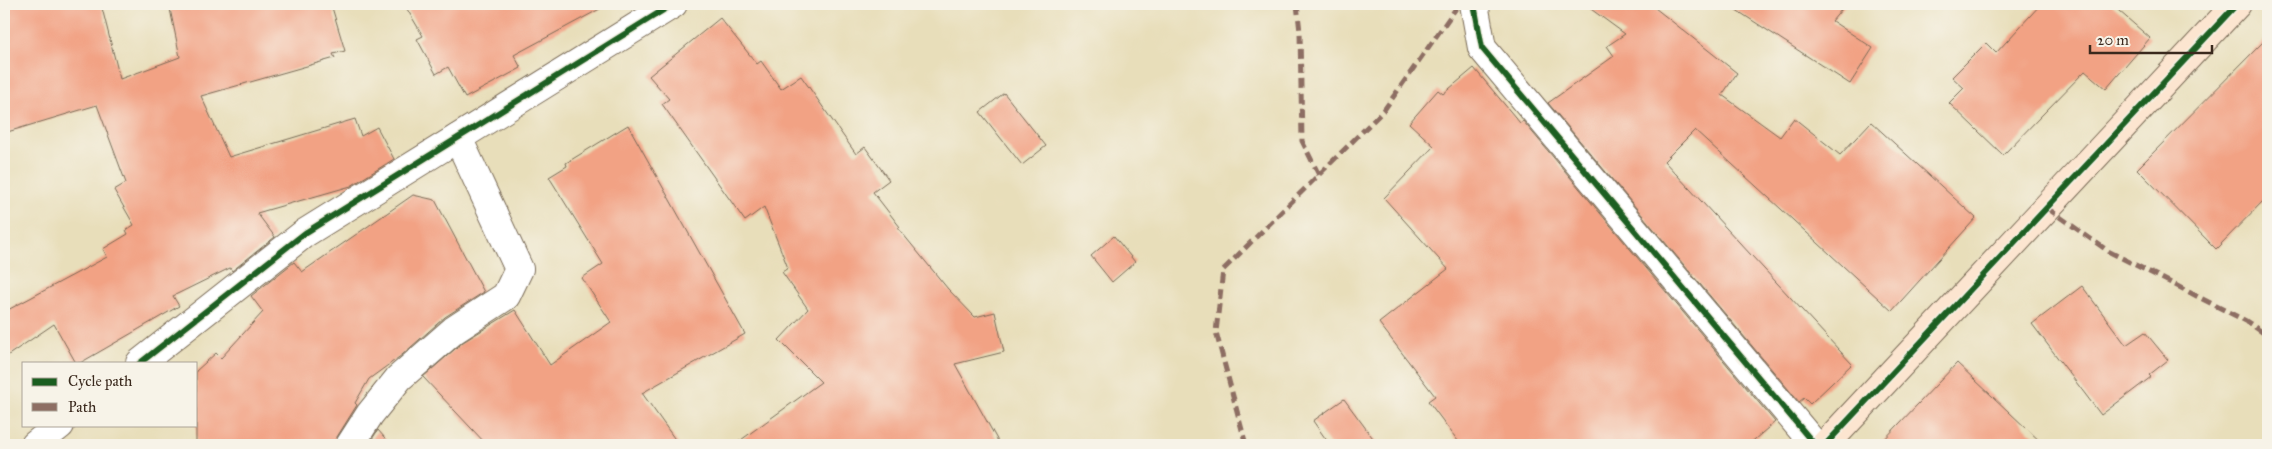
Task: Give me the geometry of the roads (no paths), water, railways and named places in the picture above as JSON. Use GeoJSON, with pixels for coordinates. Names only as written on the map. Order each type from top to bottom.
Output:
{"type":"FeatureCollection","features":[{"type":"Feature","properties":{"kind":"street"},"geometry":{"type":"LineString","coordinates":[[141,362],[305,233],[673,4]]}},
{"type":"Feature","properties":{"kind":"street"},"geometry":{"type":"LineString","coordinates":[[1474,4],[1482,48],[1815,445]]}},
{"type":"Feature","properties":{"kind":"street"},"geometry":{"type":"LineString","coordinates":[[1825,445],[2237,4]]}},
{"type":"Feature","properties":{"kind":"street"},"geometry":{"type":"LineString","coordinates":[[350,445],[370,414],[399,378],[454,330],[506,296],[519,269],[458,138]]}},
{"type":"Feature","properties":{"kind":"street"},"geometry":{"type":"LineString","coordinates":[[34,445],[59,426]]}}]}
